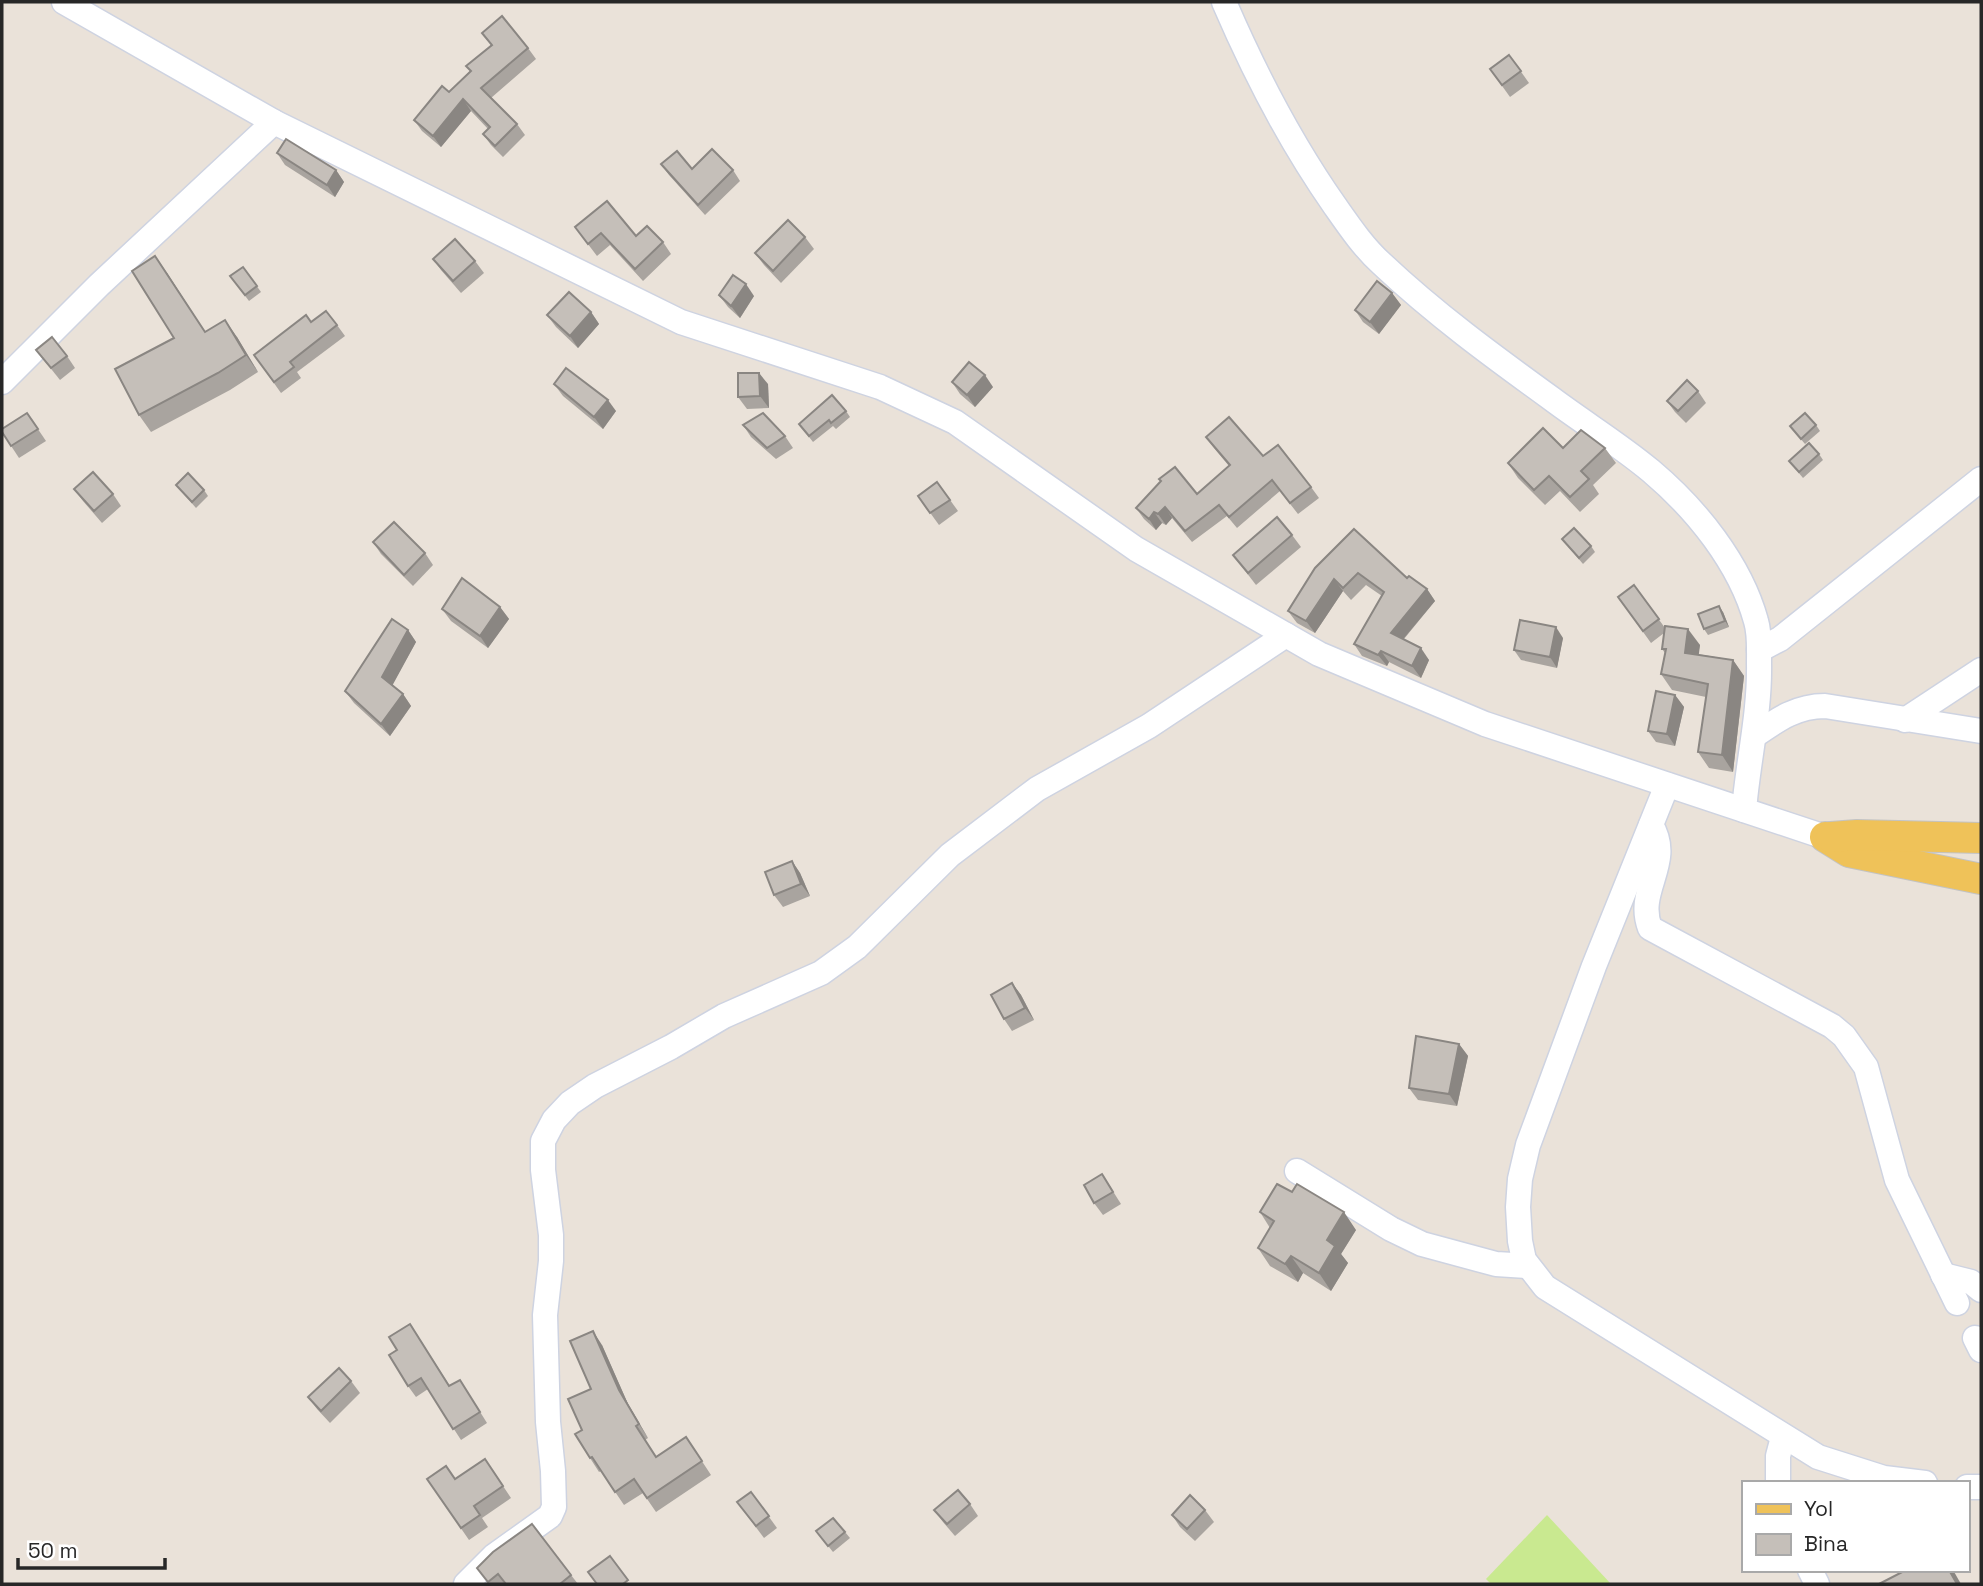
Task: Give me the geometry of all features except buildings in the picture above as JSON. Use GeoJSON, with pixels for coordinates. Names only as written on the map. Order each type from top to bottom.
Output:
{"type":"FeatureCollection","features":[{"type":"Feature","properties":{"kind":"main road"},"geometry":{"type":"LineString","coordinates":[[1825,837],[1857,835],[1981,838]]}},
{"type":"Feature","properties":{"kind":"main road"},"geometry":{"type":"LineString","coordinates":[[1825,837],[1849,852],[1981,879]]}},
{"type":"Feature","properties":{"kind":"street"},"geometry":{"type":"LineString","coordinates":[[64,2],[274,122],[681,322],[880,387],[955,422],[1136,549],[1319,654],[1485,724],[1825,837]]}},
{"type":"Feature","properties":{"kind":"street"},"geometry":{"type":"LineString","coordinates":[[1224,2],[1274,108],[1308,168],[1371,253],[1413,292],[1480,347],[1649,469],[1702,523],[1728,560],[1748,596],[1757,624],[1759,650],[1760,698],[1744,810]]}},
{"type":"Feature","properties":{"kind":"street"},"geometry":{"type":"LineString","coordinates":[[2,382],[99,285],[274,122]]}},
{"type":"Feature","properties":{"kind":"street"},"geometry":{"type":"LineString","coordinates":[[1759,650],[1780,639],[1981,479]]}},
{"type":"Feature","properties":{"kind":"street"},"geometry":{"type":"LineString","coordinates":[[466,1584],[494,1556],[550,1516],[554,1507],[545,1338],[551,1235],[543,1170],[543,1141],[554,1120],[570,1103],[595,1086],[724,1016],[821,973],[858,947],[950,855],[1037,789],[1149,726],[1286,635]]}},
{"type":"Feature","properties":{"kind":"street"},"geometry":{"type":"LineString","coordinates":[[1905,720],[1981,670]]}},
{"type":"Feature","properties":{"kind":"street"},"geometry":{"type":"LineString","coordinates":[[1754,736],[1781,717],[1797,709],[1812,706],[1981,731]]}},
{"type":"Feature","properties":{"kind":"street"},"geometry":{"type":"LineString","coordinates":[[1667,785],[1594,966],[1528,1145],[1520,1179],[1518,1207],[1524,1260],[1545,1287],[1783,1437],[1818,1457],[1884,1478],[1909,1481]]}},
{"type":"Feature","properties":{"kind":"street"},"geometry":{"type":"LineString","coordinates":[[1651,825],[1658,836],[1660,851],[1644,915],[1650,928],[1832,1026],[1844,1036],[1866,1068],[1897,1180],[1957,1303]]}},
{"type":"Feature","properties":{"kind":"street"},"geometry":{"type":"LineString","coordinates":[[1297,1171],[1391,1229],[1422,1244],[1496,1264],[1528,1266]]}},
{"type":"Feature","properties":{"kind":"street"},"geometry":{"type":"LineString","coordinates":[[1943,1275],[1971,1282],[1981,1290]]}},
{"type":"Feature","properties":{"kind":"street"},"geometry":{"type":"LineString","coordinates":[[1779,1481],[1778,1456],[1783,1437]]}},
{"type":"Feature","properties":{"kind":"green space"},"geometry":{"type":"Polygon","coordinates":[[[1547,1515],[1611,1584],[1491,1584],[1486,1579],[1547,1515]]]}}]}
